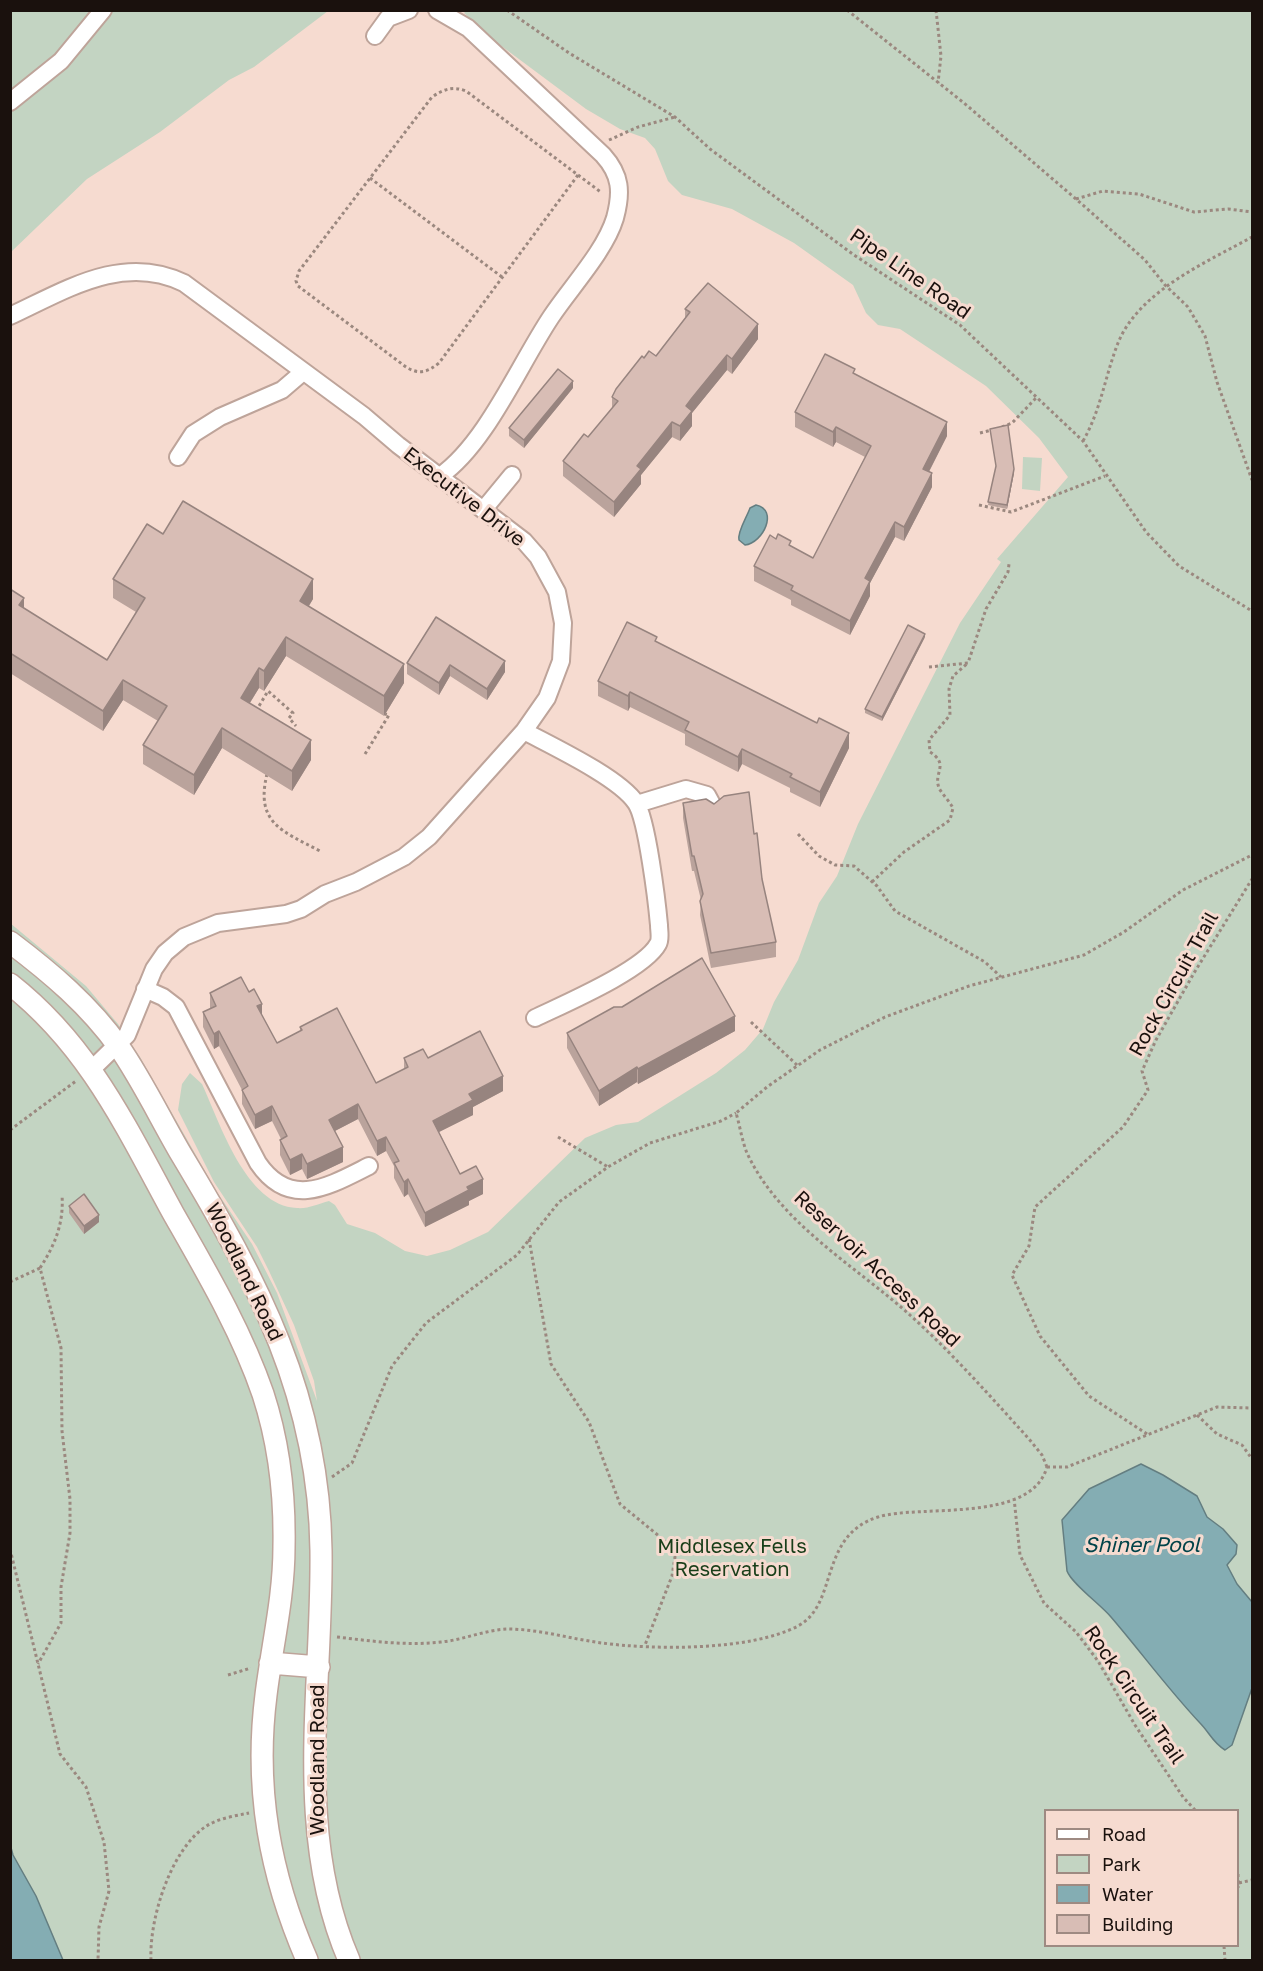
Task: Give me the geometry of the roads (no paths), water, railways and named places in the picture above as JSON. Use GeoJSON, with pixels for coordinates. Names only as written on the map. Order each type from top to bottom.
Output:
{"type":"FeatureCollection","features":[{"type":"Feature","properties":{"kind":"main road","name":"Woodland Road"},"geometry":{"type":"LineString","coordinates":[[10,942],[72,992],[118,1045],[236,1250],[256,1288],[292,1371],[318,1481],[321,1552],[316,1827],[329,1901],[344,1959]]}},
{"type":"Feature","properties":{"kind":"main road","name":"Woodland Road"},"geometry":{"type":"LineString","coordinates":[[10,984],[58,1026],[92,1069],[238,1333],[263,1396],[278,1461],[284,1518],[283,1576],[262,1725],[263,1810],[284,1903],[307,1960]]}},
{"type":"Feature","properties":{"kind":"main road","name":"Woodland Road"},"geometry":{"type":"LineString","coordinates":[[270,1663],[319,1667]]}},
{"type":"Feature","properties":{"kind":"street"},"geometry":{"type":"LineString","coordinates":[[10,102],[61,61],[103,10]]}},
{"type":"Feature","properties":{"kind":"street"},"geometry":{"type":"LineString","coordinates":[[375,36],[388,18],[409,10]]}},
{"type":"Feature","properties":{"kind":"street"},"geometry":{"type":"LineString","coordinates":[[437,10],[445,12],[468,28],[603,155],[619,179],[618,205],[606,238],[543,329],[478,435],[458,463],[440,476]]}},
{"type":"Feature","properties":{"kind":"street","name":"Executive Drive"},"geometry":{"type":"LineString","coordinates":[[10,316],[103,276],[129,270],[152,271],[173,277],[196,290],[364,416],[398,445],[524,541],[538,557],[557,592],[563,623],[561,661],[547,698],[524,731],[429,837],[404,857],[356,882],[325,894],[301,909],[286,915],[218,923],[191,933],[165,953],[154,969],[133,1022],[118,1045],[92,1069]]}},
{"type":"Feature","properties":{"kind":"street"},"geometry":{"type":"LineString","coordinates":[[178,457],[193,434],[220,417],[282,390],[303,372]]}},
{"type":"Feature","properties":{"kind":"street"},"geometry":{"type":"LineString","coordinates":[[484,509],[512,476]]}},
{"type":"Feature","properties":{"kind":"street"},"geometry":{"type":"LineString","coordinates":[[524,731],[577,758],[621,789],[637,804],[657,902],[659,942],[650,955],[624,972],[535,1018]]}},
{"type":"Feature","properties":{"kind":"street"},"geometry":{"type":"LineString","coordinates":[[637,804],[686,789],[707,795],[714,808]]}},
{"type":"Feature","properties":{"kind":"street"},"geometry":{"type":"LineString","coordinates":[[145,989],[163,997],[176,1007],[258,1163],[271,1179],[292,1189],[311,1191],[324,1188],[369,1166]]}},
{"type":"Feature","properties":{"kind":"water"},"geometry":{"type":"Polygon","coordinates":[[[756,505],[767,513],[766,526],[758,539],[745,545],[739,540],[739,533],[750,508],[756,505]]]}},
{"type":"Feature","properties":{"kind":"water","name":"Shiner Pool"},"geometry":{"type":"Polygon","coordinates":[[[1141,1464],[1197,1496],[1207,1517],[1223,1529],[1237,1545],[1236,1554],[1227,1565],[1237,1584],[1252,1602],[1252,1688],[1232,1745],[1225,1750],[1214,1741],[1111,1617],[1074,1582],[1067,1571],[1062,1520],[1089,1489],[1141,1464]]]}},
{"type":"Feature","properties":{"kind":"water"},"geometry":{"type":"Polygon","coordinates":[[[10,1844],[13,1855],[36,1896],[63,1960],[11,1960],[10,1844]]]}},
{"type":"Feature","properties":{"kind":"park label","name":"Middlesex Fells Reservation"},"geometry":{"type":"Point","coordinates":[732,1558]}}]}
